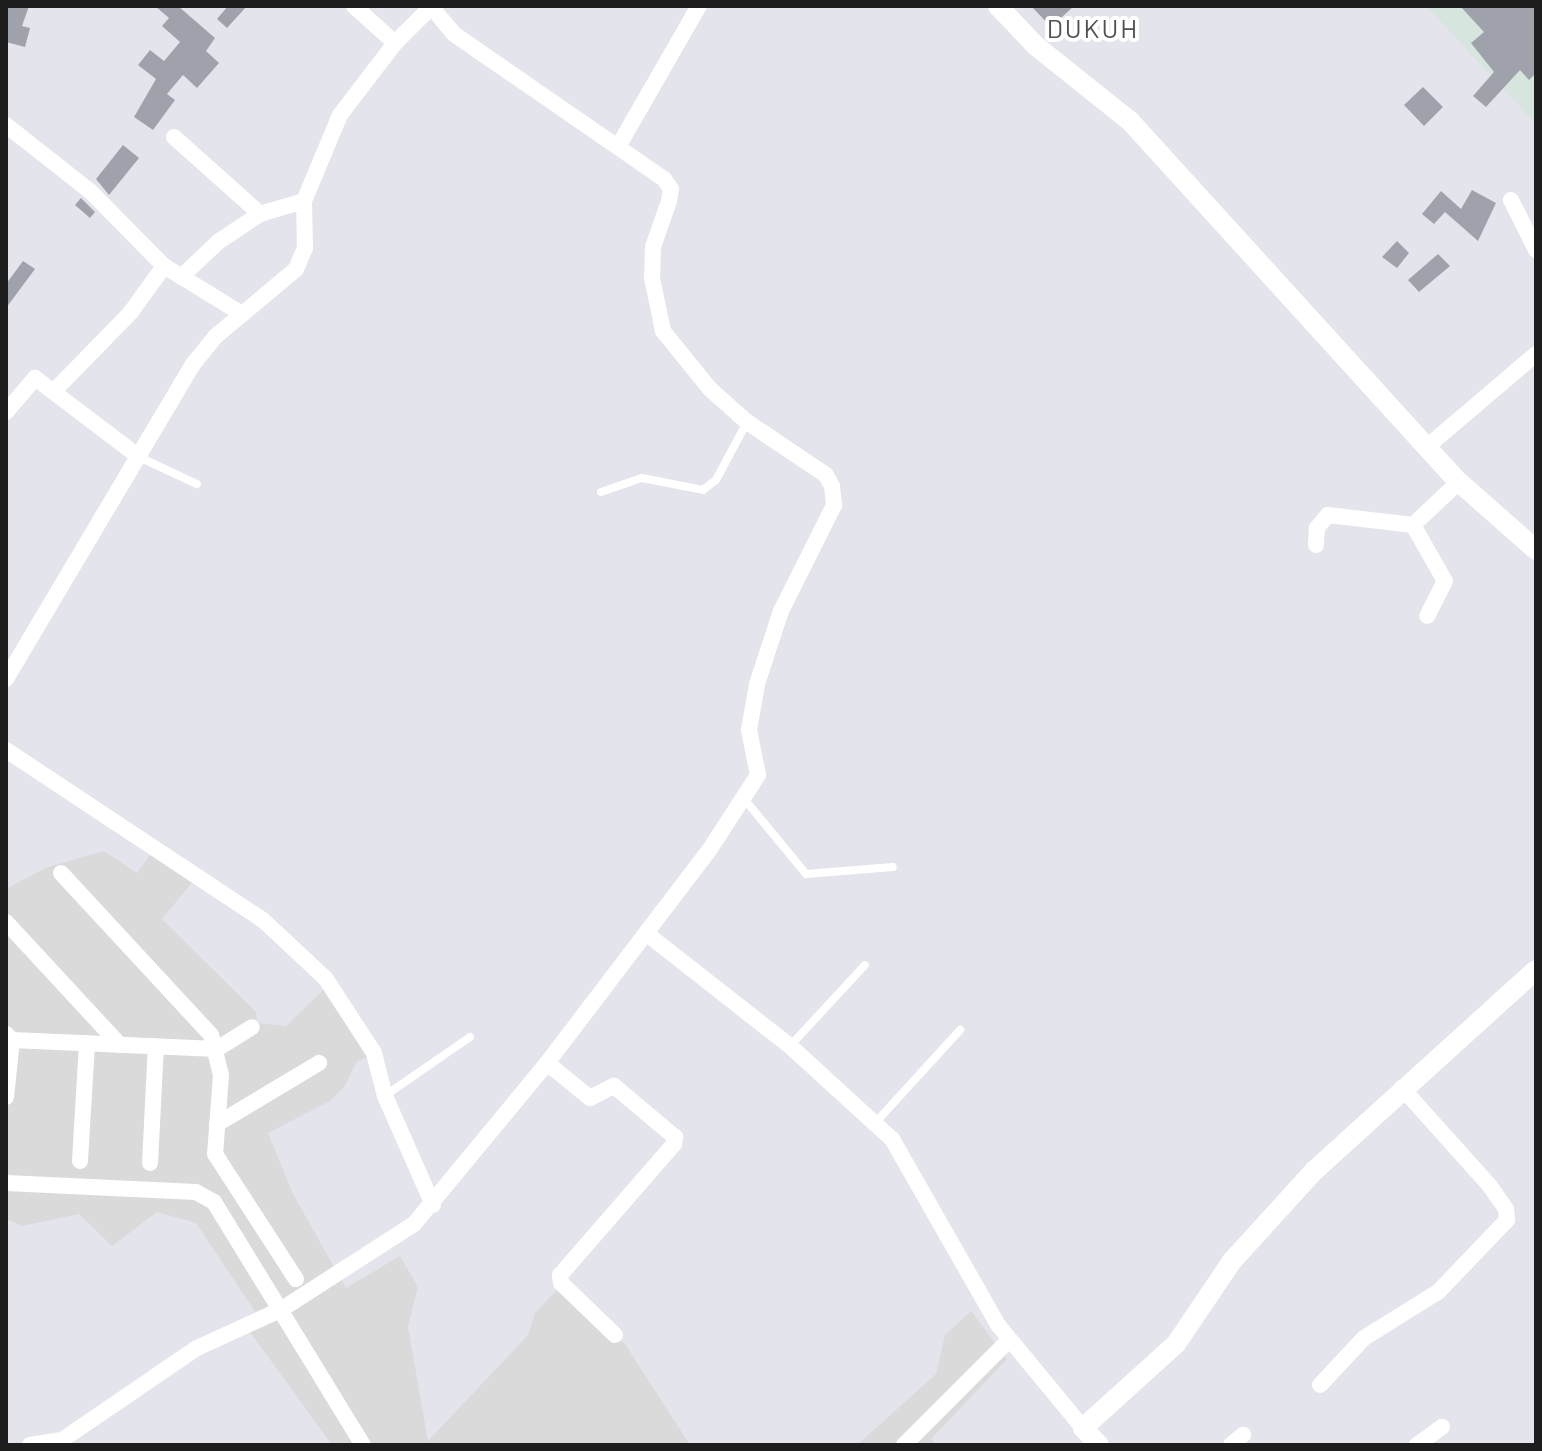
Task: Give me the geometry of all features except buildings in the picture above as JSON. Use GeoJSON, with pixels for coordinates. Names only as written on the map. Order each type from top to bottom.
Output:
{"type":"FeatureCollection","features":[{"type":"Feature","properties":{"kind":"street"},"geometry":{"type":"LineString","coordinates":[[354,6],[395,43]]}},
{"type":"Feature","properties":{"kind":"street"},"geometry":{"type":"LineString","coordinates":[[619,145],[699,6]]}},
{"type":"Feature","properties":{"kind":"street"},"geometry":{"type":"LineString","coordinates":[[998,6],[1048,57],[1130,121],[1175,176],[1429,445],[1459,482],[1536,550]]}},
{"type":"Feature","properties":{"kind":"street"},"geometry":{"type":"LineString","coordinates":[[6,679],[194,363],[242,314],[296,269],[305,248],[304,201],[340,115],[395,43],[433,8],[454,34],[619,145],[671,189],[653,247],[652,278],[663,331],[683,360],[747,422],[826,475],[835,496],[781,611],[757,684],[749,730],[758,775],[745,800],[647,934],[433,1205],[395,1239],[282,1309],[197,1348],[62,1440],[30,1445]]}},
{"type":"Feature","properties":{"kind":"street"},"geometry":{"type":"LineString","coordinates":[[6,125],[90,191],[164,266],[242,314]]}},
{"type":"Feature","properties":{"kind":"street"},"geometry":{"type":"LineString","coordinates":[[174,137],[260,214]]}},
{"type":"Feature","properties":{"kind":"street"},"geometry":{"type":"LineString","coordinates":[[1511,200],[1536,250]]}},
{"type":"Feature","properties":{"kind":"street"},"geometry":{"type":"LineString","coordinates":[[181,277],[218,242],[260,214],[304,201]]}},
{"type":"Feature","properties":{"kind":"street"},"geometry":{"type":"LineString","coordinates":[[55,390],[131,312],[164,266]]}},
{"type":"Feature","properties":{"kind":"street"},"geometry":{"type":"LineString","coordinates":[[1429,445],[1536,354]]}},
{"type":"Feature","properties":{"kind":"street"},"geometry":{"type":"LineString","coordinates":[[6,412],[29,380],[35,378],[55,390],[139,457]]}},
{"type":"Feature","properties":{"kind":"street"},"geometry":{"type":"LineString","coordinates":[[1316,545],[1317,528],[1328,515],[1413,525],[1459,482]]}},
{"type":"Feature","properties":{"kind":"street"},"geometry":{"type":"LineString","coordinates":[[1413,525],[1445,581],[1427,616]]}},
{"type":"Feature","properties":{"kind":"street"},"geometry":{"type":"LineString","coordinates":[[6,750],[263,920],[326,979],[374,1053],[385,1096],[433,1205]]}},
{"type":"Feature","properties":{"kind":"street"},"geometry":{"type":"LineString","coordinates":[[61,873],[211,1035],[217,1049],[215,1154],[296,1279]]}},
{"type":"Feature","properties":{"kind":"street"},"geometry":{"type":"LineString","coordinates":[[6,922],[120,1045]]}},
{"type":"Feature","properties":{"kind":"street"},"geometry":{"type":"LineString","coordinates":[[647,934],[790,1046],[876,1122],[907,1161],[933,1215],[1009,1340],[1099,1445]]}},
{"type":"Feature","properties":{"kind":"street"},"geometry":{"type":"LineString","coordinates":[[1083,1428],[1176,1344],[1232,1261],[1314,1171],[1402,1088],[1536,970]]}},
{"type":"Feature","properties":{"kind":"street"},"geometry":{"type":"LineString","coordinates":[[6,1097],[9,1037],[217,1049],[252,1027]]}},
{"type":"Feature","properties":{"kind":"street"},"geometry":{"type":"LineString","coordinates":[[80,1161],[87,1043]]}},
{"type":"Feature","properties":{"kind":"street"},"geometry":{"type":"LineString","coordinates":[[150,1163],[156,1046]]}},
{"type":"Feature","properties":{"kind":"street"},"geometry":{"type":"LineString","coordinates":[[217,1124],[319,1063]]}},
{"type":"Feature","properties":{"kind":"street"},"geometry":{"type":"LineString","coordinates":[[547,1063],[590,1098],[614,1086],[675,1137],[674,1144],[560,1275],[561,1283],[615,1335]]}},
{"type":"Feature","properties":{"kind":"street"},"geometry":{"type":"LineString","coordinates":[[1320,1385],[1364,1338],[1449,1283],[1507,1220],[1506,1209],[1490,1186],[1402,1088]]}},
{"type":"Feature","properties":{"kind":"street"},"geometry":{"type":"LineString","coordinates":[[6,1183],[196,1192],[229,1219],[363,1445]]}},
{"type":"Feature","properties":{"kind":"street"},"geometry":{"type":"LineString","coordinates":[[904,1445],[1009,1340]]}},
{"type":"Feature","properties":{"kind":"street"},"geometry":{"type":"LineString","coordinates":[[1417,1445],[1442,1427]]}},
{"type":"Feature","properties":{"kind":"lane"},"geometry":{"type":"LineString","coordinates":[[601,492],[642,478],[703,490],[716,480],[747,422]]}},
{"type":"Feature","properties":{"kind":"lane"},"geometry":{"type":"LineString","coordinates":[[139,457],[197,484]]}},
{"type":"Feature","properties":{"kind":"lane"},"geometry":{"type":"LineString","coordinates":[[745,800],[806,874],[893,867]]}},
{"type":"Feature","properties":{"kind":"lane"},"geometry":{"type":"LineString","coordinates":[[790,1046],[865,965]]}},
{"type":"Feature","properties":{"kind":"lane"},"geometry":{"type":"LineString","coordinates":[[876,1122],[960,1030]]}},
{"type":"Feature","properties":{"kind":"lane"},"geometry":{"type":"LineString","coordinates":[[385,1096],[470,1037]]}},
{"type":"Feature","properties":{"kind":"shaded area"},"geometry":{"type":"Polygon","coordinates":[[[1426,6],[1536,6],[1536,124],[1426,6]]]}},
{"type":"Feature","properties":{"kind":"shaded area"},"geometry":{"type":"Polygon","coordinates":[[[104,851],[137,873],[152,852],[194,880],[162,919],[256,1012],[257,1023],[286,1026],[323,990],[368,1057],[357,1061],[345,1086],[330,1101],[268,1133],[293,1194],[346,1288],[400,1256],[418,1287],[408,1327],[428,1441],[528,1335],[535,1313],[559,1288],[625,1344],[690,1445],[332,1445],[250,1332],[264,1325],[196,1223],[157,1212],[112,1246],[79,1214],[22,1226],[6,1219],[6,889],[45,868],[104,851]]]}},
{"type":"Feature","properties":{"kind":"shaded area"},"geometry":{"type":"Polygon","coordinates":[[[971,1311],[1007,1359],[931,1439],[937,1445],[857,1445],[936,1374],[945,1335],[971,1311]]]}},
{"type":"Feature","properties":{"kind":"district","name":"DUKUH"},"geometry":{"type":"Point","coordinates":[1093,28]}}]}
